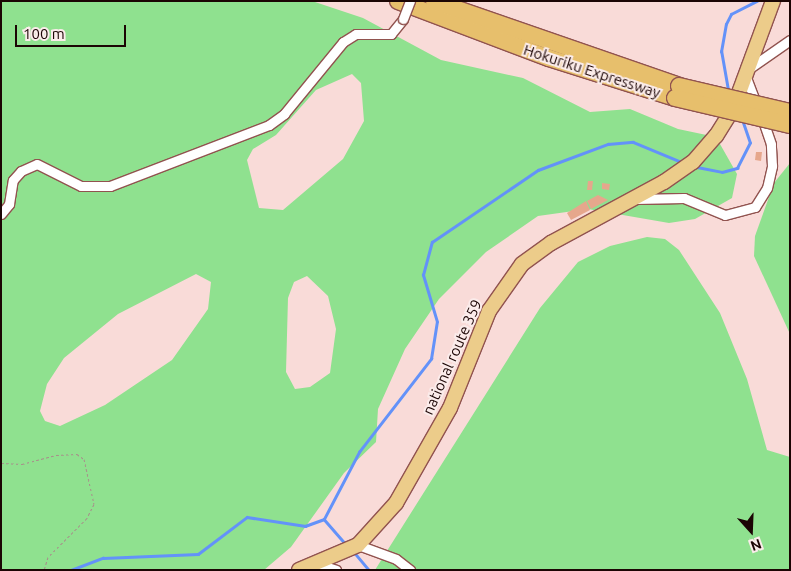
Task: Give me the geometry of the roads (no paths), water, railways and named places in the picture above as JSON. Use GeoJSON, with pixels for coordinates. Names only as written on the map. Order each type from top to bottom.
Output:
{"type":"FeatureCollection","features":[{"type":"Feature","properties":{"kind":"highway","name":"Hokuriku Expressway"},"geometry":{"type":"LineString","coordinates":[[398,1],[549,58],[677,92],[790,125]]}},
{"type":"Feature","properties":{"kind":"highway","name":"Hokuriku Expressway"},"geometry":{"type":"LineString","coordinates":[[434,1],[677,92],[790,112]]}},
{"type":"Feature","properties":{"kind":"highway"},"geometry":{"type":"LineString","coordinates":[[744,72],[771,6]]}},
{"type":"Feature","properties":{"kind":"highway","name":"national route 359"},"geometry":{"type":"LineString","coordinates":[[299,570],[318,564],[358,546],[396,503],[450,408],[488,311],[505,283],[551,243],[635,199],[693,162],[726,121],[744,72]]}},
{"type":"Feature","properties":{"kind":"street"},"geometry":{"type":"LineString","coordinates":[[1,214],[9,204],[13,180],[21,171],[36,164],[81,186],[110,186],[269,125],[284,114],[343,42],[356,34],[392,34],[403,19],[410,1]]}},
{"type":"Feature","properties":{"kind":"street"},"geometry":{"type":"LineString","coordinates":[[635,199],[684,198],[725,215],[755,207],[767,188],[771,144],[744,72],[790,40]]}},
{"type":"Feature","properties":{"kind":"street"},"geometry":{"type":"LineString","coordinates":[[358,546],[396,559],[410,570]]}},
{"type":"Feature","properties":{"kind":"street"},"geometry":{"type":"LineString","coordinates":[[318,564],[336,570]]}},
{"type":"Feature","properties":{"kind":"waterway"},"geometry":{"type":"LineString","coordinates":[[728,90],[721,52],[726,24],[731,14],[757,1]]}},
{"type":"Feature","properties":{"kind":"waterway"},"geometry":{"type":"LineString","coordinates":[[697,167],[722,172],[737,168],[750,143],[742,120]]}},
{"type":"Feature","properties":{"kind":"waterway"},"geometry":{"type":"LineString","coordinates":[[71,570],[103,558],[198,554],[247,517],[305,526],[324,519],[359,452],[431,359],[437,322],[423,275],[432,242],[538,170],[608,144],[633,142],[684,163]]}},
{"type":"Feature","properties":{"kind":"waterway"},"geometry":{"type":"LineString","coordinates":[[324,519],[346,544]]}},
{"type":"Feature","properties":{"kind":"waterway"},"geometry":{"type":"LineString","coordinates":[[354,552],[369,570]]}}]}
